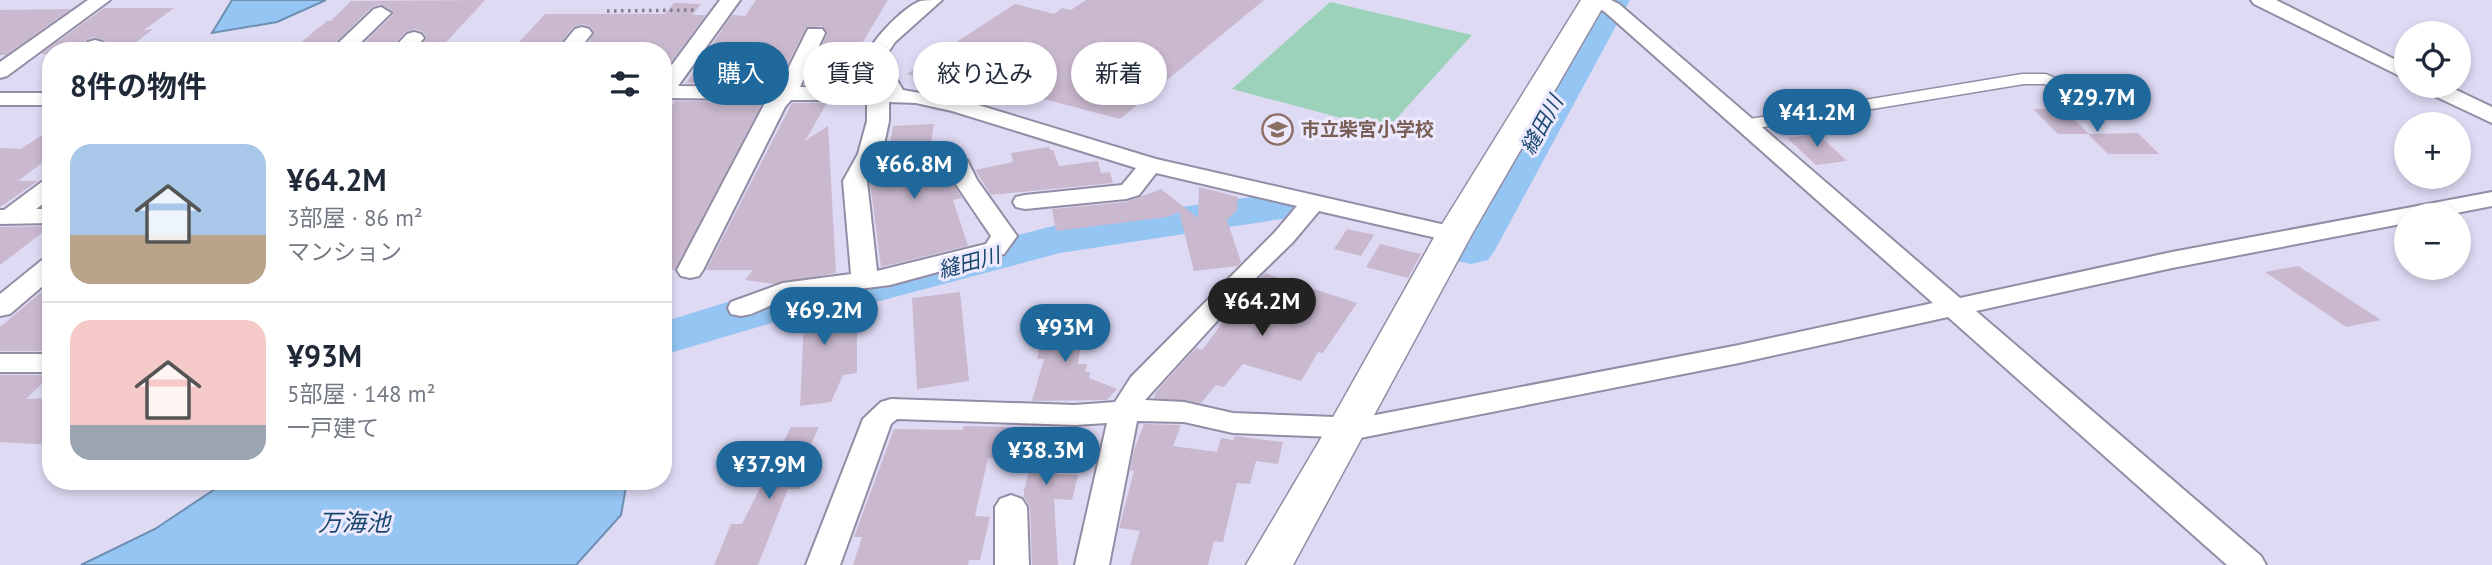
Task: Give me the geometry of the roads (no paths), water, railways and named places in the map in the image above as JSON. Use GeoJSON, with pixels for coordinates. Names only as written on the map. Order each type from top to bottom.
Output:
{"type":"FeatureCollection","features":[{"type":"Feature","properties":{"kind":"street"},"geometry":{"type":"LineString","coordinates":[[0,72],[100,0]]}},
{"type":"Feature","properties":{"kind":"street"},"geometry":{"type":"LineString","coordinates":[[884,42],[932,0]]}},
{"type":"Feature","properties":{"kind":"street"},"geometry":{"type":"LineString","coordinates":[[1269,565],[1348,428],[1454,234],[1596,0],[1612,8],[2249,565]]}},
{"type":"Feature","properties":{"kind":"street"},"geometry":{"type":"LineString","coordinates":[[2260,0],[2394,67]]}},
{"type":"Feature","properties":{"kind":"street"},"geometry":{"type":"LineString","coordinates":[[672,80],[726,5]]}},
{"type":"Feature","properties":{"kind":"street"},"geometry":{"type":"LineString","coordinates":[[350,42],[381,13]]}},
{"type":"Feature","properties":{"kind":"street"},"geometry":{"type":"LineString","coordinates":[[574,42],[582,33]]}},
{"type":"Feature","properties":{"kind":"street"},"geometry":{"type":"LineString","coordinates":[[789,88],[805,49],[815,33]]}},
{"type":"Feature","properties":{"kind":"street"},"geometry":{"type":"LineString","coordinates":[[672,92],[693,92]]}},
{"type":"Feature","properties":{"kind":"street"},"geometry":{"type":"LineString","coordinates":[[0,99],[41,96]]}},
{"type":"Feature","properties":{"kind":"street"},"geometry":{"type":"LineString","coordinates":[[0,117],[41,96]]}},
{"type":"Feature","properties":{"kind":"street"},"geometry":{"type":"LineString","coordinates":[[899,97],[957,106],[1150,165],[1454,234]]}},
{"type":"Feature","properties":{"kind":"street"},"geometry":{"type":"LineString","coordinates":[[2456,98],[2492,116]]}},
{"type":"Feature","properties":{"kind":"street"},"geometry":{"type":"LineString","coordinates":[[690,270],[774,105]]}},
{"type":"Feature","properties":{"kind":"street"},"geometry":{"type":"LineString","coordinates":[[865,281],[855,181],[871,151],[884,105]]}},
{"type":"Feature","properties":{"kind":"street"},"geometry":{"type":"LineString","coordinates":[[741,308],[783,291],[890,277],[995,249],[1004,236],[965,180],[959,165]]}},
{"type":"Feature","properties":{"kind":"street"},"geometry":{"type":"LineString","coordinates":[[1025,202],[1126,192],[1150,165]]}},
{"type":"Feature","properties":{"kind":"street"},"geometry":{"type":"LineString","coordinates":[[6,216],[42,192]]}},
{"type":"Feature","properties":{"kind":"street"},"geometry":{"type":"LineString","coordinates":[[2471,203],[2492,199]]}},
{"type":"Feature","properties":{"kind":"street"},"geometry":{"type":"LineString","coordinates":[[1092,565],[1125,411],[1141,384],[1284,237],[1313,202]]}},
{"type":"Feature","properties":{"kind":"street"},"geometry":{"type":"LineString","coordinates":[[6,216],[42,216]]}},
{"type":"Feature","properties":{"kind":"street"},"geometry":{"type":"LineString","coordinates":[[823,565],[878,419],[891,409],[1075,415],[1168,411],[1233,422],[1348,428],[1373,426],[1957,308],[2117,271],[2394,219]]}},
{"type":"Feature","properties":{"kind":"street"},"geometry":{"type":"LineString","coordinates":[[0,308],[42,273]]}},
{"type":"Feature","properties":{"kind":"street"},"geometry":{"type":"LineString","coordinates":[[0,363],[42,363]]}},
{"type":"Feature","properties":{"kind":"street"},"geometry":{"type":"LineString","coordinates":[[1011,507],[1012,565]]}},
{"type":"Feature","properties":{"kind":"lane"},"geometry":{"type":"LineString","coordinates":[[1744,125],[2024,79],[2045,79],[2064,87]]}},
{"type":"Feature","properties":{"kind":"water"},"geometry":{"type":"Polygon","coordinates":[[[232,0],[326,0],[277,22],[212,33],[232,0]]]}},
{"type":"Feature","properties":{"kind":"water","name":"万海池"},"geometry":{"type":"Polygon","coordinates":[[[214,490],[625,490],[621,515],[576,565],[81,565],[155,529],[214,490]]]}},
{"type":"Feature","properties":{"kind":"waterway","name":"縫田川"},"geometry":{"type":"LineString","coordinates":[[1471,250],[1612,0]]}},
{"type":"Feature","properties":{"kind":"waterway","name":"縫田川"},"geometry":{"type":"LineString","coordinates":[[672,336],[754,312],[779,301],[824,291],[876,287],[1057,239],[1279,207]]}},
{"type":"Feature","properties":{"kind":"place","name":"市立柴宮小学校"},"geometry":{"type":"Point","coordinates":[1278,129]}}]}
